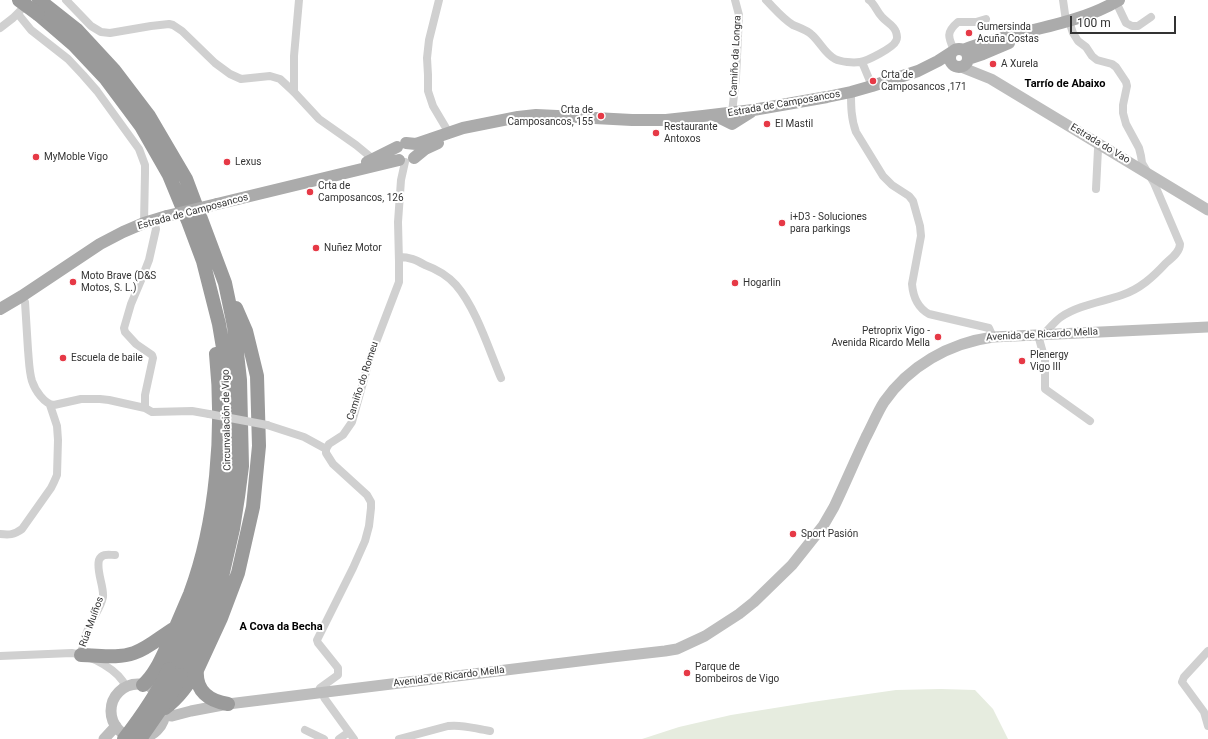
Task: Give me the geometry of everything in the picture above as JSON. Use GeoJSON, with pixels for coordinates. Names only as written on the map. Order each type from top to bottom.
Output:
{"type":"FeatureCollection","features":[{"type":"Feature","properties":{"kind":"highway","name":"Circunvalación de Vigo"},"geometry":{"type":"LineString","coordinates":[[19,8],[41,6],[77,30],[114,70],[150,116],[186,179],[225,284],[234,326],[240,380],[242,466],[233,529],[221,581],[200,635],[175,672],[162,684],[124,739]]}},
{"type":"Feature","properties":{"kind":"highway","name":"Circunvalación de Vigo"},"geometry":{"type":"LineString","coordinates":[[41,6],[74,45],[106,79],[141,126],[169,175],[203,261],[219,324],[228,377],[229,452],[226,489],[220,529],[212,562],[202,596],[182,645],[164,705],[140,739]]}},
{"type":"Feature","properties":{"kind":"highway"},"geometry":{"type":"LineString","coordinates":[[143,685],[147,682],[155,670],[190,593],[204,547],[211,513],[216,474],[219,423],[217,368],[213,323],[201,272],[203,261]]}},
{"type":"Feature","properties":{"kind":"highway"},"geometry":{"type":"LineString","coordinates":[[165,712],[178,697],[197,670],[221,618],[238,573],[253,507],[259,446],[257,376],[246,331],[225,284]]}},
{"type":"Feature","properties":{"kind":"highway"},"geometry":{"type":"LineString","coordinates":[[81,655],[111,657],[135,653],[175,628]]}},
{"type":"Feature","properties":{"kind":"highway"},"geometry":{"type":"LineString","coordinates":[[197,670],[197,684],[203,692],[212,699],[228,704]]}},
{"type":"Feature","properties":{"kind":"main road","name":"Estrada de Camposancos"},"geometry":{"type":"LineString","coordinates":[[334,176],[371,157],[402,145],[416,144],[463,128],[506,119],[536,115],[657,120],[714,115],[732,119],[754,110],[851,92],[918,71],[938,61],[962,59],[983,54],[1042,29],[1102,9],[1117,1]]}},
{"type":"Feature","properties":{"kind":"main road","name":"Estrada de Camposancos"},"geometry":{"type":"LineString","coordinates":[[962,59],[1011,35],[1042,29]]}},
{"type":"Feature","properties":{"kind":"main road","name":"Estrada do Vao"},"geometry":{"type":"LineString","coordinates":[[962,59],[991,79],[1208,210]]}},
{"type":"Feature","properties":{"kind":"main road","name":"Estrada do Vao"},"geometry":{"type":"LineString","coordinates":[[962,59],[991,79]]}},
{"type":"Feature","properties":{"kind":"main road","name":"Estrada de Camposancos"},"geometry":{"type":"LineString","coordinates":[[0,309],[100,244],[149,221],[377,165],[406,160],[451,136],[480,125]]}},
{"type":"Feature","properties":{"kind":"main road"},"geometry":{"type":"LineString","coordinates":[[402,145],[412,145],[415,151],[406,160],[396,155],[395,152],[402,145]]}},
{"type":"Feature","properties":{"kind":"main road","name":"Avenida de Ricardo Mella"},"geometry":{"type":"LineString","coordinates":[[165,712],[172,716],[191,710],[228,704],[665,651],[688,644],[705,636],[739,614],[761,596],[796,561],[821,522],[840,485],[848,476],[884,403],[894,389],[907,376],[932,357],[949,348],[966,342],[993,337],[1208,327]]}},
{"type":"Feature","properties":{"kind":"main road","name":"Avenida de Ricardo Mella"},"geometry":{"type":"LineString","coordinates":[[726,622],[821,522]]}},
{"type":"Feature","properties":{"kind":"main road"},"geometry":{"type":"LineString","coordinates":[[762,584],[796,561]]}},
{"type":"Feature","properties":{"kind":"main road"},"geometry":{"type":"LineString","coordinates":[[143,685],[148,686],[158,693],[164,702],[165,712],[161,726],[157,731],[147,737],[130,737],[124,734],[116,726],[112,716],[112,704],[118,694],[126,687],[143,685]]}},
{"type":"Feature","properties":{"kind":"main road"},"geometry":{"type":"LineString","coordinates":[[104,739],[116,726]]}},
{"type":"Feature","properties":{"kind":"street"},"geometry":{"type":"LineString","coordinates":[[66,0],[96,30],[105,33],[173,24],[215,63],[230,74],[241,78],[270,76],[280,79],[319,119],[371,157]]}},
{"type":"Feature","properties":{"kind":"street"},"geometry":{"type":"LineString","coordinates":[[294,92],[294,56],[299,0]]}},
{"type":"Feature","properties":{"kind":"street"},"geometry":{"type":"LineString","coordinates":[[439,0],[429,40],[427,58],[428,91],[433,106],[449,132]]}},
{"type":"Feature","properties":{"kind":"street","name":"Camiño da Longra"},"geometry":{"type":"LineString","coordinates":[[732,119],[739,15],[735,0]]}},
{"type":"Feature","properties":{"kind":"street"},"geometry":{"type":"LineString","coordinates":[[766,0],[783,17],[813,36],[826,52],[835,59],[856,62],[862,62],[882,52],[894,44],[897,39],[897,34],[894,27],[878,13],[874,4],[869,0]]}},
{"type":"Feature","properties":{"kind":"street"},"geometry":{"type":"LineString","coordinates":[[1063,0],[1067,21],[1078,41],[1097,60],[1112,64],[1116,67],[1126,82],[1127,86],[1123,105],[1123,113],[1126,124],[1139,148],[1142,156],[1142,163],[1149,174],[1180,244],[1177,254],[1153,277],[1143,284],[1123,295],[1075,310],[1060,317],[1041,334],[1045,360],[1045,389],[1090,421]]}},
{"type":"Feature","properties":{"kind":"street"},"geometry":{"type":"LineString","coordinates":[[1117,1],[1128,25],[1138,26],[1150,17]]}},
{"type":"Feature","properties":{"kind":"street"},"geometry":{"type":"LineString","coordinates":[[0,28],[19,8],[31,30],[68,59],[97,91],[139,149],[145,165],[149,221],[156,229],[149,260],[131,304],[124,328],[125,332],[136,344],[152,355],[145,395],[145,408]]}},
{"type":"Feature","properties":{"kind":"street"},"geometry":{"type":"LineString","coordinates":[[962,59],[949,37],[949,32],[958,22],[976,22],[986,19]]}},
{"type":"Feature","properties":{"kind":"street"},"geometry":{"type":"LineString","coordinates":[[862,62],[872,86]]}},
{"type":"Feature","properties":{"kind":"street"},"geometry":{"type":"LineString","coordinates":[[851,92],[853,124],[856,132],[883,176],[892,185],[909,196],[913,201],[920,226],[921,236],[912,284],[919,307],[929,314],[989,328],[993,337]]}},
{"type":"Feature","properties":{"kind":"street"},"geometry":{"type":"LineString","coordinates":[[1096,189],[1098,148],[1100,144]]}},
{"type":"Feature","properties":{"kind":"street","name":"Camiño do Romeu"},"geometry":{"type":"LineString","coordinates":[[326,449],[329,444],[343,435],[352,422],[370,358],[397,290],[399,282],[399,206],[401,180],[406,160]]}},
{"type":"Feature","properties":{"kind":"street"},"geometry":{"type":"LineString","coordinates":[[399,257],[408,257],[429,266],[450,279],[456,285],[472,310],[501,378]]}},
{"type":"Feature","properties":{"kind":"street"},"geometry":{"type":"LineString","coordinates":[[0,534],[11,535],[22,528],[54,482],[57,475],[57,426],[50,405],[39,394],[32,382],[25,302],[22,296]]}},
{"type":"Feature","properties":{"kind":"street"},"geometry":{"type":"LineString","coordinates":[[50,405],[81,399],[100,399],[145,408],[152,412],[158,413],[192,411],[267,425],[304,437],[326,449],[328,458],[333,464],[367,495],[371,502],[369,526],[365,541],[318,637],[318,643],[338,668],[338,675],[320,688],[325,699],[354,739]]}},
{"type":"Feature","properties":{"kind":"street","name":"Rúa Muíños"},"geometry":{"type":"LineString","coordinates":[[81,655],[86,633],[102,599],[103,590],[99,564],[100,559],[106,555],[115,555]]}},
{"type":"Feature","properties":{"kind":"street"},"geometry":{"type":"LineString","coordinates":[[1208,651],[1184,677],[1182,682],[1204,712],[1208,726]]}},
{"type":"Feature","properties":{"kind":"street"},"geometry":{"type":"LineString","coordinates":[[0,656],[81,655],[112,670],[119,676],[126,687]]}},
{"type":"Feature","properties":{"kind":"street"},"geometry":{"type":"LineString","coordinates":[[398,739],[455,725],[464,725],[490,731]]}},
{"type":"Feature","properties":{"kind":"street"},"geometry":{"type":"LineString","coordinates":[[305,730],[324,739]]}},
{"type":"Feature","properties":{"kind":"street"},"geometry":{"type":"LineString","coordinates":[[339,739],[349,732]]}},
{"type":"Feature","properties":{"kind":"shaded area"},"geometry":{"type":"Polygon","coordinates":[[[896,690],[975,690],[993,709],[1008,739],[642,739],[679,727],[731,715],[896,690]]]}},
{"type":"Feature","properties":{"kind":"place","name":"Gumersinda Acuña Costas"},"geometry":{"type":"Point","coordinates":[969,33]}},
{"type":"Feature","properties":{"kind":"place","name":"A Xurela"},"geometry":{"type":"Point","coordinates":[993,64]}},
{"type":"Feature","properties":{"kind":"place","name":"Crta de Camposancos ,171"},"geometry":{"type":"Point","coordinates":[873,81]}},
{"type":"Feature","properties":{"kind":"place","name":"Crta de Camposancos, 155"},"geometry":{"type":"Point","coordinates":[601,116]}},
{"type":"Feature","properties":{"kind":"place","name":"El Mastil"},"geometry":{"type":"Point","coordinates":[767,124]}},
{"type":"Feature","properties":{"kind":"place","name":"Restaurante Antoxos"},"geometry":{"type":"Point","coordinates":[656,133]}},
{"type":"Feature","properties":{"kind":"place","name":"MyMoble Vigo"},"geometry":{"type":"Point","coordinates":[36,157]}},
{"type":"Feature","properties":{"kind":"place","name":"Lexus"},"geometry":{"type":"Point","coordinates":[227,162]}},
{"type":"Feature","properties":{"kind":"place","name":"Crta de Camposancos, 126"},"geometry":{"type":"Point","coordinates":[310,192]}},
{"type":"Feature","properties":{"kind":"place","name":"i+D3 - Soluciones para parkings"},"geometry":{"type":"Point","coordinates":[782,223]}},
{"type":"Feature","properties":{"kind":"place","name":"Nuñez Motor"},"geometry":{"type":"Point","coordinates":[316,248]}},
{"type":"Feature","properties":{"kind":"place","name":"Moto Brave (D&S Motos, S. L.)"},"geometry":{"type":"Point","coordinates":[73,282]}},
{"type":"Feature","properties":{"kind":"place","name":"Hogarlin"},"geometry":{"type":"Point","coordinates":[735,283]}},
{"type":"Feature","properties":{"kind":"place","name":"Petroprix Vigo - Avenida Ricardo Mella"},"geometry":{"type":"Point","coordinates":[938,337]}},
{"type":"Feature","properties":{"kind":"place","name":"Escuela de baile"},"geometry":{"type":"Point","coordinates":[63,358]}},
{"type":"Feature","properties":{"kind":"place","name":"Plenergy Vigo III"},"geometry":{"type":"Point","coordinates":[1022,361]}},
{"type":"Feature","properties":{"kind":"place","name":"Sport Pasión"},"geometry":{"type":"Point","coordinates":[793,534]}},
{"type":"Feature","properties":{"kind":"place","name":"Parque de Bombeiros de Vigo"},"geometry":{"type":"Point","coordinates":[687,673]}},
{"type":"Feature","properties":{"kind":"district","name":"Tarrío de Abaixo"},"geometry":{"type":"Point","coordinates":[1065,84]}},
{"type":"Feature","properties":{"kind":"district","name":"A Cova da Becha"},"geometry":{"type":"Point","coordinates":[281,627]}}]}
